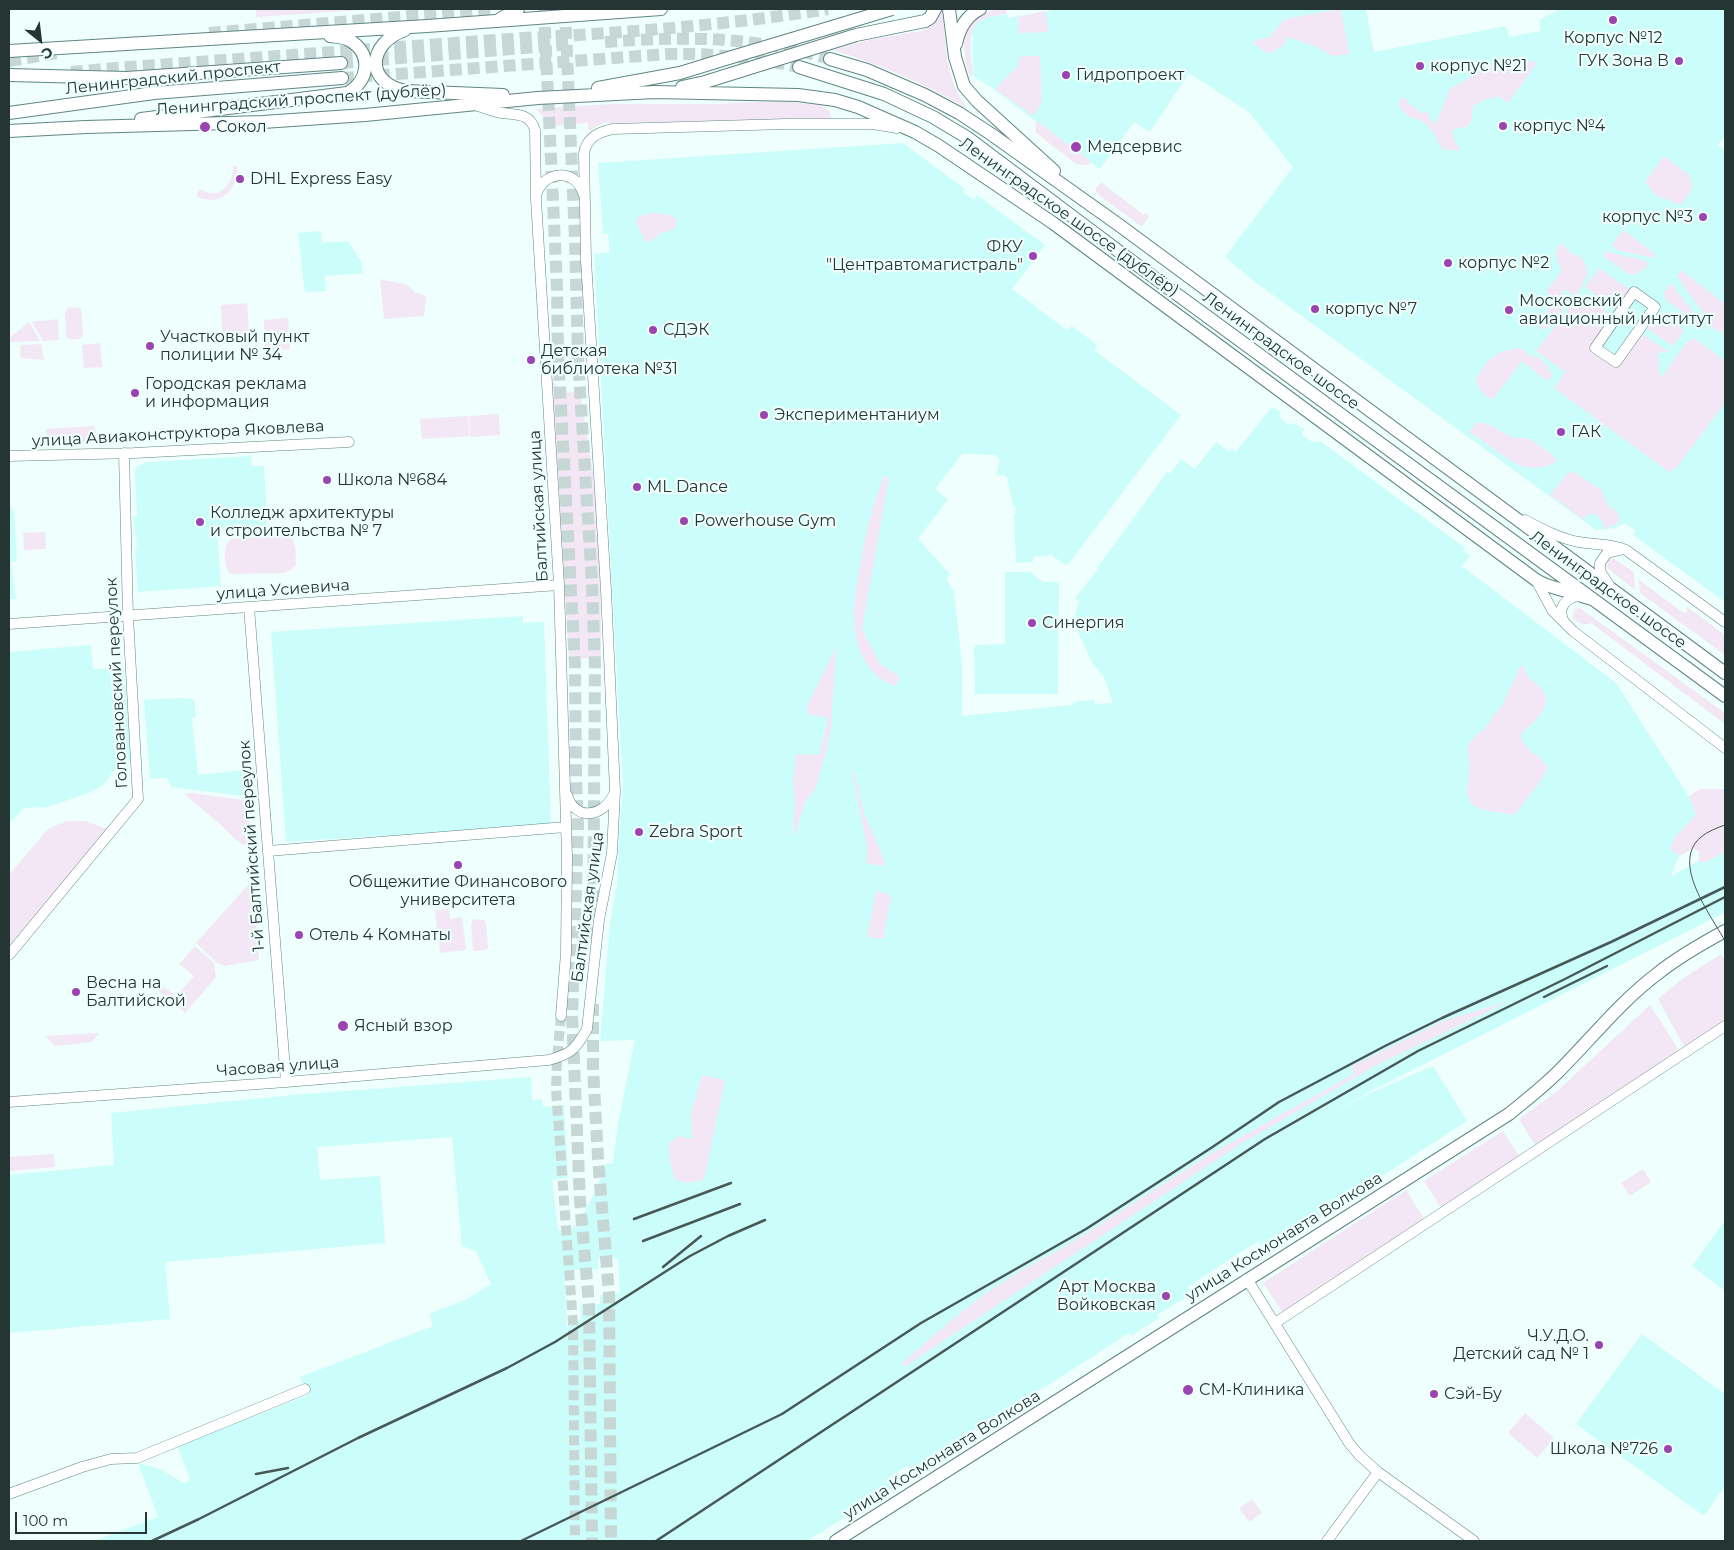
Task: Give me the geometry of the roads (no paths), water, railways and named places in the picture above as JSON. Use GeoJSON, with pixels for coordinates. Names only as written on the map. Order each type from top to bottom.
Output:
{"type":"FeatureCollection","features":[{"type":"Feature","properties":{"kind":"main road"},"geometry":{"type":"LineString","coordinates":[[496,21],[518,9]]}},
{"type":"Feature","properties":{"kind":"main road"},"geometry":{"type":"LineString","coordinates":[[9,51],[299,32],[427,26],[661,9]]}},
{"type":"Feature","properties":{"kind":"main road"},"geometry":{"type":"LineString","coordinates":[[566,96],[672,75],[892,9]]}},
{"type":"Feature","properties":{"kind":"main road"},"geometry":{"type":"LineString","coordinates":[[655,92],[705,82],[856,35],[925,21],[930,18],[936,9]]}},
{"type":"Feature","properties":{"kind":"main road"},"geometry":{"type":"LineString","coordinates":[[948,9],[960,77],[971,95],[1024,145],[1119,225]]}},
{"type":"Feature","properties":{"kind":"main road"},"geometry":{"type":"LineString","coordinates":[[954,51],[964,22],[980,9]]}},
{"type":"Feature","properties":{"kind":"main road"},"geometry":{"type":"LineString","coordinates":[[427,26],[397,33],[382,44],[375,60],[379,76],[387,84],[397,90],[406,91],[538,98]]}},
{"type":"Feature","properties":{"kind":"main road"},"geometry":{"type":"LineString","coordinates":[[86,127],[222,108],[340,95],[355,89],[361,83],[365,75],[366,66],[361,52],[356,45],[340,37],[299,32]]}},
{"type":"Feature","properties":{"kind":"main road","name":"Ленинградское шоссе"},"geometry":{"type":"LineString","coordinates":[[830,59],[890,79],[941,103],[977,125],[1119,225],[1725,672]]}},
{"type":"Feature","properties":{"kind":"main road","name":"Ленинградский проспект"},"geometry":{"type":"LineString","coordinates":[[9,75],[127,78],[341,63]]}},
{"type":"Feature","properties":{"kind":"main road","name":"Ленинградское шоссе"},"geometry":{"type":"LineString","coordinates":[[799,67],[884,94],[918,109],[988,152],[1137,265],[1725,696]]}},
{"type":"Feature","properties":{"kind":"main road","name":"Ленинградский проспект"},"geometry":{"type":"LineString","coordinates":[[9,113],[154,94],[342,78]]}},
{"type":"Feature","properties":{"kind":"main road","name":"Ленинградское шоссе (дублёр)"},"geometry":{"type":"LineString","coordinates":[[566,96],[655,92],[772,93],[817,97],[858,107],[915,132],[956,156],[1053,223],[1536,580],[1546,585],[1592,599]]}},
{"type":"Feature","properties":{"kind":"main road","name":"Ленинградский проспект (дублёр)"},"geometry":{"type":"LineString","coordinates":[[9,131],[263,122],[365,115],[566,96]]}},
{"type":"Feature","properties":{"kind":"main road"},"geometry":{"type":"LineString","coordinates":[[1053,223],[1137,265]]}},
{"type":"Feature","properties":{"kind":"main road","name":"улица Космонавта Волкова"},"geometry":{"type":"LineString","coordinates":[[836,1541],[1509,1114],[1547,1083],[1656,974],[1694,948],[1725,931]]}},
{"type":"Feature","properties":{"kind":"street","name":"Балтийская улица"},"geometry":{"type":"LineString","coordinates":[[473,104],[500,113],[524,116],[532,121],[536,130],[536,199],[559,586],[568,889],[566,953],[561,1016]]}},
{"type":"Feature","properties":{"kind":"street","name":"Балтийская улица"},"geometry":{"type":"LineString","coordinates":[[549,1060],[564,1056],[578,1045],[587,1029],[599,920],[612,853],[615,791],[586,260],[584,154],[587,144],[598,134],[613,129],[777,124],[873,124],[915,132]]}},
{"type":"Feature","properties":{"kind":"street"},"geometry":{"type":"LineString","coordinates":[[536,199],[537,192],[542,185],[554,176],[562,175],[570,176],[575,180],[582,188],[585,198]]}},
{"type":"Feature","properties":{"kind":"street"},"geometry":{"type":"LineString","coordinates":[[1634,292],[1655,307],[1616,362],[1595,348],[1634,292]]}},
{"type":"Feature","properties":{"kind":"street","name":"улица Авиаконструктора Яковлева"},"geometry":{"type":"LineString","coordinates":[[9,456],[124,454],[349,442]]}},
{"type":"Feature","properties":{"kind":"street","name":"Головановский переулок"},"geometry":{"type":"LineString","coordinates":[[9,955],[138,799],[128,616],[124,454]]}},
{"type":"Feature","properties":{"kind":"street"},"geometry":{"type":"LineString","coordinates":[[1502,509],[1570,540],[1626,550],[1725,622]]}},
{"type":"Feature","properties":{"kind":"street"},"geometry":{"type":"LineString","coordinates":[[1612,589],[1600,571],[1600,563],[1607,553],[1626,550]]}},
{"type":"Feature","properties":{"kind":"street"},"geometry":{"type":"LineString","coordinates":[[1536,580],[1552,610],[1568,627],[1725,748]]}},
{"type":"Feature","properties":{"kind":"street","name":"улица Усиевича"},"geometry":{"type":"LineString","coordinates":[[9,624],[559,586]]}},
{"type":"Feature","properties":{"kind":"street"},"geometry":{"type":"LineString","coordinates":[[1568,627],[1562,618],[1561,609],[1568,599],[1579,596]]}},
{"type":"Feature","properties":{"kind":"street","name":"1-й Балтийский переулок"},"geometry":{"type":"LineString","coordinates":[[249,607],[286,1082]]}},
{"type":"Feature","properties":{"kind":"street"},"geometry":{"type":"LineString","coordinates":[[565,788],[572,806],[586,814],[596,813],[603,809],[610,802],[615,791]]}},
{"type":"Feature","properties":{"kind":"street"},"geometry":{"type":"LineString","coordinates":[[268,851],[566,827]]}},
{"type":"Feature","properties":{"kind":"street"},"geometry":{"type":"LineString","coordinates":[[1275,1323],[1725,1026]]}},
{"type":"Feature","properties":{"kind":"street","name":"Часовая улица"},"geometry":{"type":"LineString","coordinates":[[9,1102],[286,1082],[549,1060]]}},
{"type":"Feature","properties":{"kind":"street"},"geometry":{"type":"LineString","coordinates":[[1247,1279],[1349,1443],[1360,1456],[1378,1472],[1474,1541]]}},
{"type":"Feature","properties":{"kind":"street"},"geometry":{"type":"LineString","coordinates":[[9,1494],[54,1476],[111,1458],[137,1458],[305,1389]]}},
{"type":"Feature","properties":{"kind":"street"},"geometry":{"type":"LineString","coordinates":[[1327,1541],[1378,1472]]}},
{"type":"Feature","properties":{"kind":"tunnel"},"geometry":{"type":"LineString","coordinates":[[209,33],[495,9]]}},
{"type":"Feature","properties":{"kind":"tunnel"},"geometry":{"type":"LineString","coordinates":[[544,9],[557,287],[558,353],[575,665],[578,824],[572,1015],[580,1201],[589,1305],[592,1541]]}},
{"type":"Feature","properties":{"kind":"tunnel"},"geometry":{"type":"LineString","coordinates":[[565,9],[578,357],[595,665],[593,939]]}},
{"type":"Feature","properties":{"kind":"tunnel"},"geometry":{"type":"LineString","coordinates":[[71,72],[637,31],[752,20],[828,9]]}},
{"type":"Feature","properties":{"kind":"tunnel"},"geometry":{"type":"LineString","coordinates":[[605,42],[663,39],[746,42],[801,51],[830,59]]}},
{"type":"Feature","properties":{"kind":"tunnel"},"geometry":{"type":"LineString","coordinates":[[341,63],[573,44]]}},
{"type":"Feature","properties":{"kind":"tunnel"},"geometry":{"type":"LineString","coordinates":[[9,61],[62,52]]}},
{"type":"Feature","properties":{"kind":"tunnel"},"geometry":{"type":"LineString","coordinates":[[342,78],[668,54],[734,57],[799,67]]}},
{"type":"Feature","properties":{"kind":"tunnel"},"geometry":{"type":"LineString","coordinates":[[593,1004],[593,1068],[609,1294],[611,1541]]}},
{"type":"Feature","properties":{"kind":"tunnel"},"geometry":{"type":"LineString","coordinates":[[561,1016],[556,1090],[573,1324],[575,1541]]}},
{"type":"Feature","properties":{"kind":"tram line"},"geometry":{"type":"LineString","coordinates":[[1725,825],[1701,837],[1693,848],[1690,861],[1691,874],[1696,889],[1725,941]]}},
{"type":"Feature","properties":{"kind":"railway"},"geometry":{"type":"LineString","coordinates":[[521,1541],[782,1414],[921,1323],[1086,1229],[1279,1102],[1442,1018],[1611,942],[1725,887]]}},
{"type":"Feature","properties":{"kind":"railway"},"geometry":{"type":"LineString","coordinates":[[656,1541],[1265,1139],[1418,1051],[1565,979],[1725,897]]}},
{"type":"Feature","properties":{"kind":"railway"},"geometry":{"type":"LineString","coordinates":[[1544,997],[1607,966]]}},
{"type":"Feature","properties":{"kind":"railway"},"geometry":{"type":"LineString","coordinates":[[634,1219],[731,1183]]}},
{"type":"Feature","properties":{"kind":"railway"},"geometry":{"type":"LineString","coordinates":[[643,1241],[740,1204]]}},
{"type":"Feature","properties":{"kind":"railway"},"geometry":{"type":"LineString","coordinates":[[152,1541],[358,1438],[507,1368],[555,1342],[690,1256],[728,1236],[765,1220]]}},
{"type":"Feature","properties":{"kind":"railway"},"geometry":{"type":"LineString","coordinates":[[663,1267],[701,1236]]}},
{"type":"Feature","properties":{"kind":"railway"},"geometry":{"type":"LineString","coordinates":[[256,1474],[288,1468]]}},
{"type":"Feature","properties":{"kind":"place","name":"Корпус №12"},"geometry":{"type":"Point","coordinates":[1613,20]}},
{"type":"Feature","properties":{"kind":"place","name":"ГУК Зона В"},"geometry":{"type":"Point","coordinates":[1679,61]}},
{"type":"Feature","properties":{"kind":"place","name":"корпус №21"},"geometry":{"type":"Point","coordinates":[1420,66]}},
{"type":"Feature","properties":{"kind":"place","name":"Гидропроект"},"geometry":{"type":"Point","coordinates":[1066,75]}},
{"type":"Feature","properties":{"kind":"place","name":"корпус №4"},"geometry":{"type":"Point","coordinates":[1503,126]}},
{"type":"Feature","properties":{"kind":"place","name":"Сокол"},"geometry":{"type":"Point","coordinates":[205,127]}},
{"type":"Feature","properties":{"kind":"place","name":"Медсервис"},"geometry":{"type":"Point","coordinates":[1076,147]}},
{"type":"Feature","properties":{"kind":"place","name":"DHL Express Easy"},"geometry":{"type":"Point","coordinates":[240,179]}},
{"type":"Feature","properties":{"kind":"place","name":"корпус №3"},"geometry":{"type":"Point","coordinates":[1703,217]}},
{"type":"Feature","properties":{"kind":"place","name":"ФКУ \"Центравтомагистраль\""},"geometry":{"type":"Point","coordinates":[1033,256]}},
{"type":"Feature","properties":{"kind":"place","name":"корпус №2"},"geometry":{"type":"Point","coordinates":[1448,263]}},
{"type":"Feature","properties":{"kind":"place","name":"корпус №7"},"geometry":{"type":"Point","coordinates":[1315,309]}},
{"type":"Feature","properties":{"kind":"place","name":"Московский авиационный институт"},"geometry":{"type":"Point","coordinates":[1509,310]}},
{"type":"Feature","properties":{"kind":"place","name":"СДЭК"},"geometry":{"type":"Point","coordinates":[653,330]}},
{"type":"Feature","properties":{"kind":"place","name":"Участковый пункт полиции № 34"},"geometry":{"type":"Point","coordinates":[150,346]}},
{"type":"Feature","properties":{"kind":"place","name":"Детская библиотека №31"},"geometry":{"type":"Point","coordinates":[531,360]}},
{"type":"Feature","properties":{"kind":"place","name":"Городская реклама и информация"},"geometry":{"type":"Point","coordinates":[135,393]}},
{"type":"Feature","properties":{"kind":"place","name":"Экспериментаниум"},"geometry":{"type":"Point","coordinates":[764,415]}},
{"type":"Feature","properties":{"kind":"place","name":"ГАК"},"geometry":{"type":"Point","coordinates":[1561,432]}},
{"type":"Feature","properties":{"kind":"place","name":"Школа №684"},"geometry":{"type":"Point","coordinates":[327,480]}},
{"type":"Feature","properties":{"kind":"place","name":"ML Dance"},"geometry":{"type":"Point","coordinates":[637,487]}},
{"type":"Feature","properties":{"kind":"place","name":"Powerhouse Gym"},"geometry":{"type":"Point","coordinates":[684,521]}},
{"type":"Feature","properties":{"kind":"place","name":"Колледж архитектуры и строительства № 7"},"geometry":{"type":"Point","coordinates":[200,522]}},
{"type":"Feature","properties":{"kind":"place","name":"Синергия"},"geometry":{"type":"Point","coordinates":[1032,623]}},
{"type":"Feature","properties":{"kind":"place","name":"Zebra Sport"},"geometry":{"type":"Point","coordinates":[639,832]}},
{"type":"Feature","properties":{"kind":"place","name":"Общежитие Финансового университета"},"geometry":{"type":"Point","coordinates":[458,865]}},
{"type":"Feature","properties":{"kind":"place","name":"Отель 4 Комнаты"},"geometry":{"type":"Point","coordinates":[299,935]}},
{"type":"Feature","properties":{"kind":"place","name":"Весна на Балтийской"},"geometry":{"type":"Point","coordinates":[76,992]}},
{"type":"Feature","properties":{"kind":"place","name":"Ясный взор"},"geometry":{"type":"Point","coordinates":[343,1026]}},
{"type":"Feature","properties":{"kind":"place","name":"Арт Москва Войковская"},"geometry":{"type":"Point","coordinates":[1166,1296]}},
{"type":"Feature","properties":{"kind":"place","name":"Ч.У.Д.О. Детский сад № 1"},"geometry":{"type":"Point","coordinates":[1599,1345]}},
{"type":"Feature","properties":{"kind":"place","name":"СМ-Клиника"},"geometry":{"type":"Point","coordinates":[1188,1390]}},
{"type":"Feature","properties":{"kind":"place","name":"Сэй-Бу"},"geometry":{"type":"Point","coordinates":[1434,1394]}},
{"type":"Feature","properties":{"kind":"place","name":"Школа №726"},"geometry":{"type":"Point","coordinates":[1668,1449]}}]}
